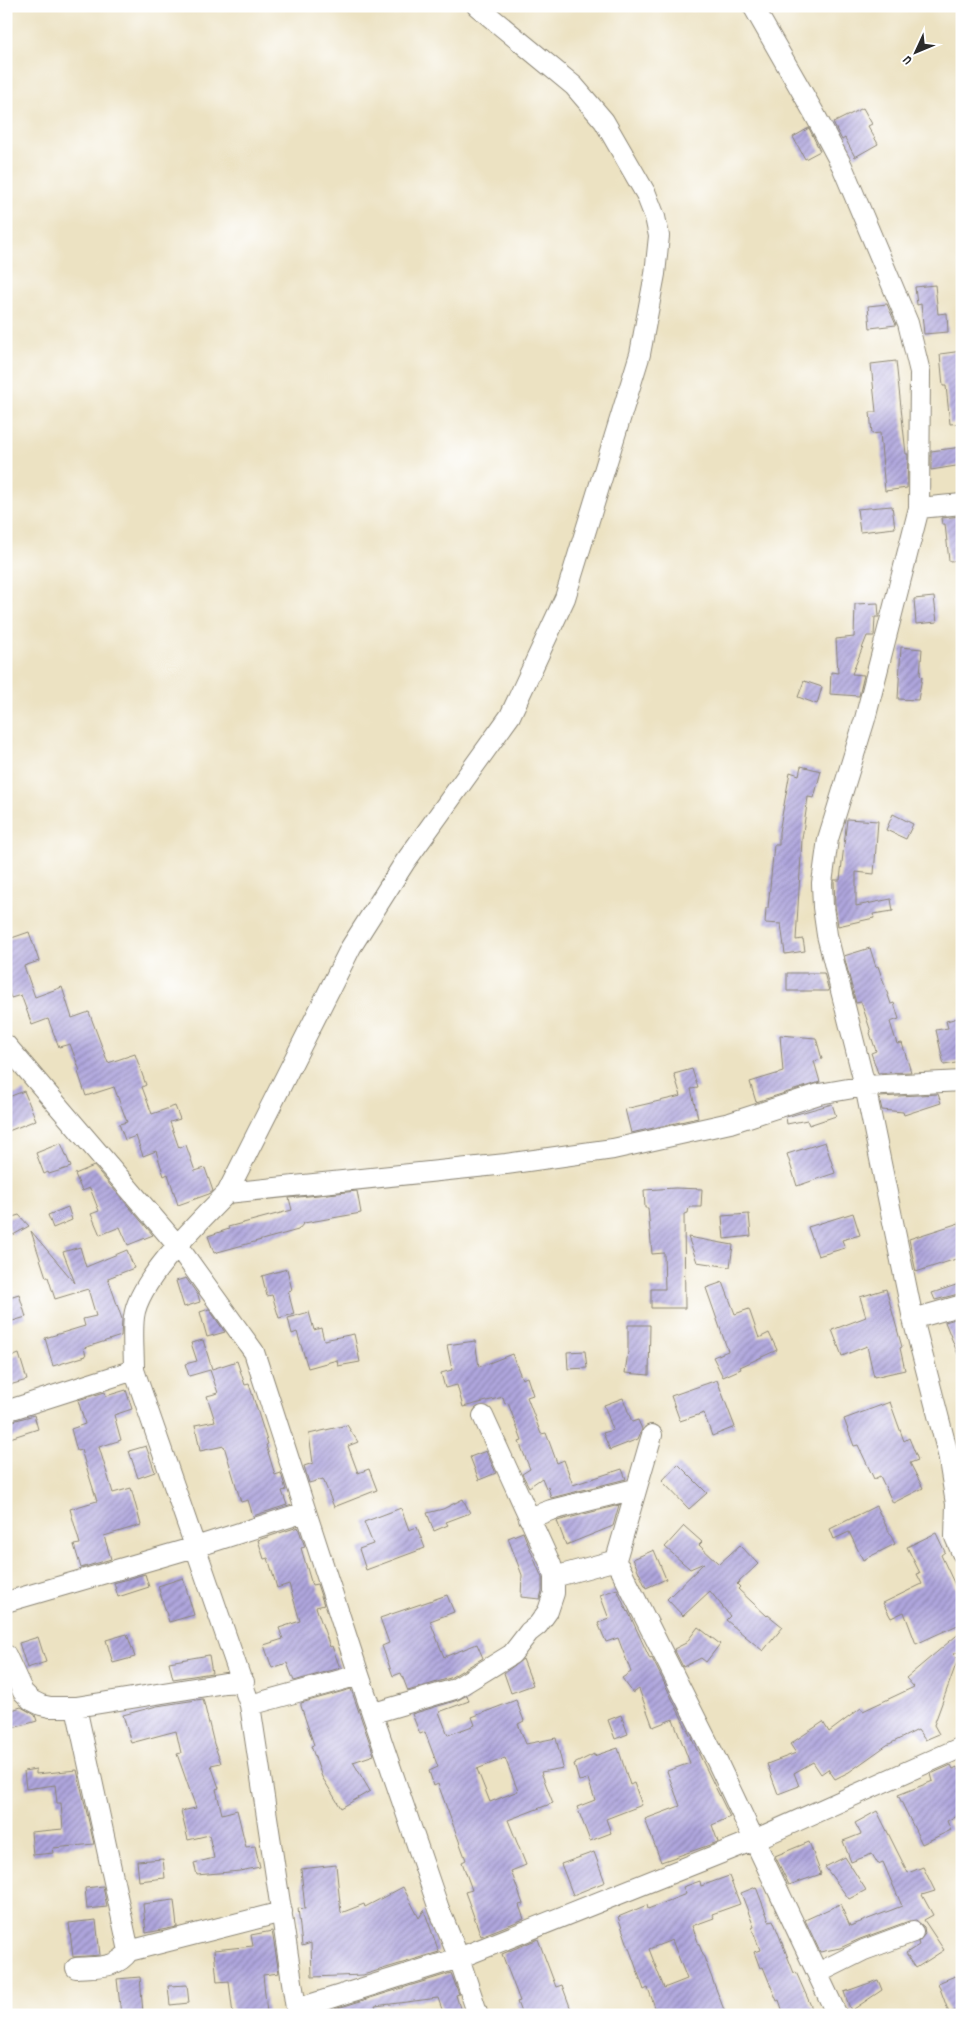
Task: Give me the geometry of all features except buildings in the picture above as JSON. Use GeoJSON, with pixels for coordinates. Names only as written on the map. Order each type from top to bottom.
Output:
{"type":"FeatureCollection","features":[{"type":"Feature","properties":{"kind":"street"},"geometry":{"type":"LineString","coordinates":[[477,6],[574,86],[604,121],[646,194],[655,217],[659,236],[655,274],[640,354],[565,598],[510,716],[404,862],[351,947],[227,1193],[177,1245],[146,1287],[134,1315],[134,1370],[205,1544],[250,1705],[296,2012],[459,1958],[754,1840],[962,1747]]}},
{"type":"Feature","properties":{"kind":"street"},"geometry":{"type":"LineString","coordinates":[[753,6],[842,166],[908,323],[920,372],[919,508],[866,719],[828,839],[823,865],[823,907],[827,934],[865,1086],[913,1319],[948,1454],[956,1504],[956,1537],[962,1553]]}},
{"type":"Feature","properties":{"kind":"street"},"geometry":{"type":"LineString","coordinates":[[919,508],[962,504]]}},
{"type":"Feature","properties":{"kind":"street"},"geometry":{"type":"LineString","coordinates":[[6,1045],[177,1245],[254,1352],[359,1675],[374,1713],[439,1909],[459,1958],[478,2015]]}},
{"type":"Feature","properties":{"kind":"street"},"geometry":{"type":"LineString","coordinates":[[227,1193],[496,1165],[613,1149],[730,1123],[818,1094],[865,1086],[962,1081]]}},
{"type":"Feature","properties":{"kind":"street"},"geometry":{"type":"LineString","coordinates":[[913,1319],[962,1305]]}},
{"type":"Feature","properties":{"kind":"street"},"geometry":{"type":"LineString","coordinates":[[6,1410],[134,1370]]}},
{"type":"Feature","properties":{"kind":"street"},"geometry":{"type":"LineString","coordinates":[[374,1713],[455,1689],[512,1654],[548,1611],[554,1593],[554,1577],[551,1565],[483,1416]]}},
{"type":"Feature","properties":{"kind":"street"},"geometry":{"type":"LineString","coordinates":[[615,1563],[652,1435]]}},
{"type":"Feature","properties":{"kind":"street"},"geometry":{"type":"LineString","coordinates":[[530,1518],[551,1510],[635,1489]]}},
{"type":"Feature","properties":{"kind":"street"},"geometry":{"type":"LineString","coordinates":[[6,1602],[205,1544],[305,1512]]}},
{"type":"Feature","properties":{"kind":"street"},"geometry":{"type":"LineString","coordinates":[[554,1577],[609,1562],[615,1563],[620,1568],[711,1749],[837,2015]]}},
{"type":"Feature","properties":{"kind":"street"},"geometry":{"type":"LineString","coordinates":[[6,1655],[20,1686],[31,1700],[50,1707],[76,1707],[225,1683],[244,1682]]}},
{"type":"Feature","properties":{"kind":"street"},"geometry":{"type":"LineString","coordinates":[[250,1705],[359,1675]]}},
{"type":"Feature","properties":{"kind":"street"},"geometry":{"type":"LineString","coordinates":[[76,1707],[129,1951]]}},
{"type":"Feature","properties":{"kind":"street"},"geometry":{"type":"LineString","coordinates":[[76,1968],[114,1965],[123,1959],[129,1951],[282,1912]]}},
{"type":"Feature","properties":{"kind":"street"},"geometry":{"type":"LineString","coordinates":[[818,1973],[864,1950],[913,1932]]}}]}
